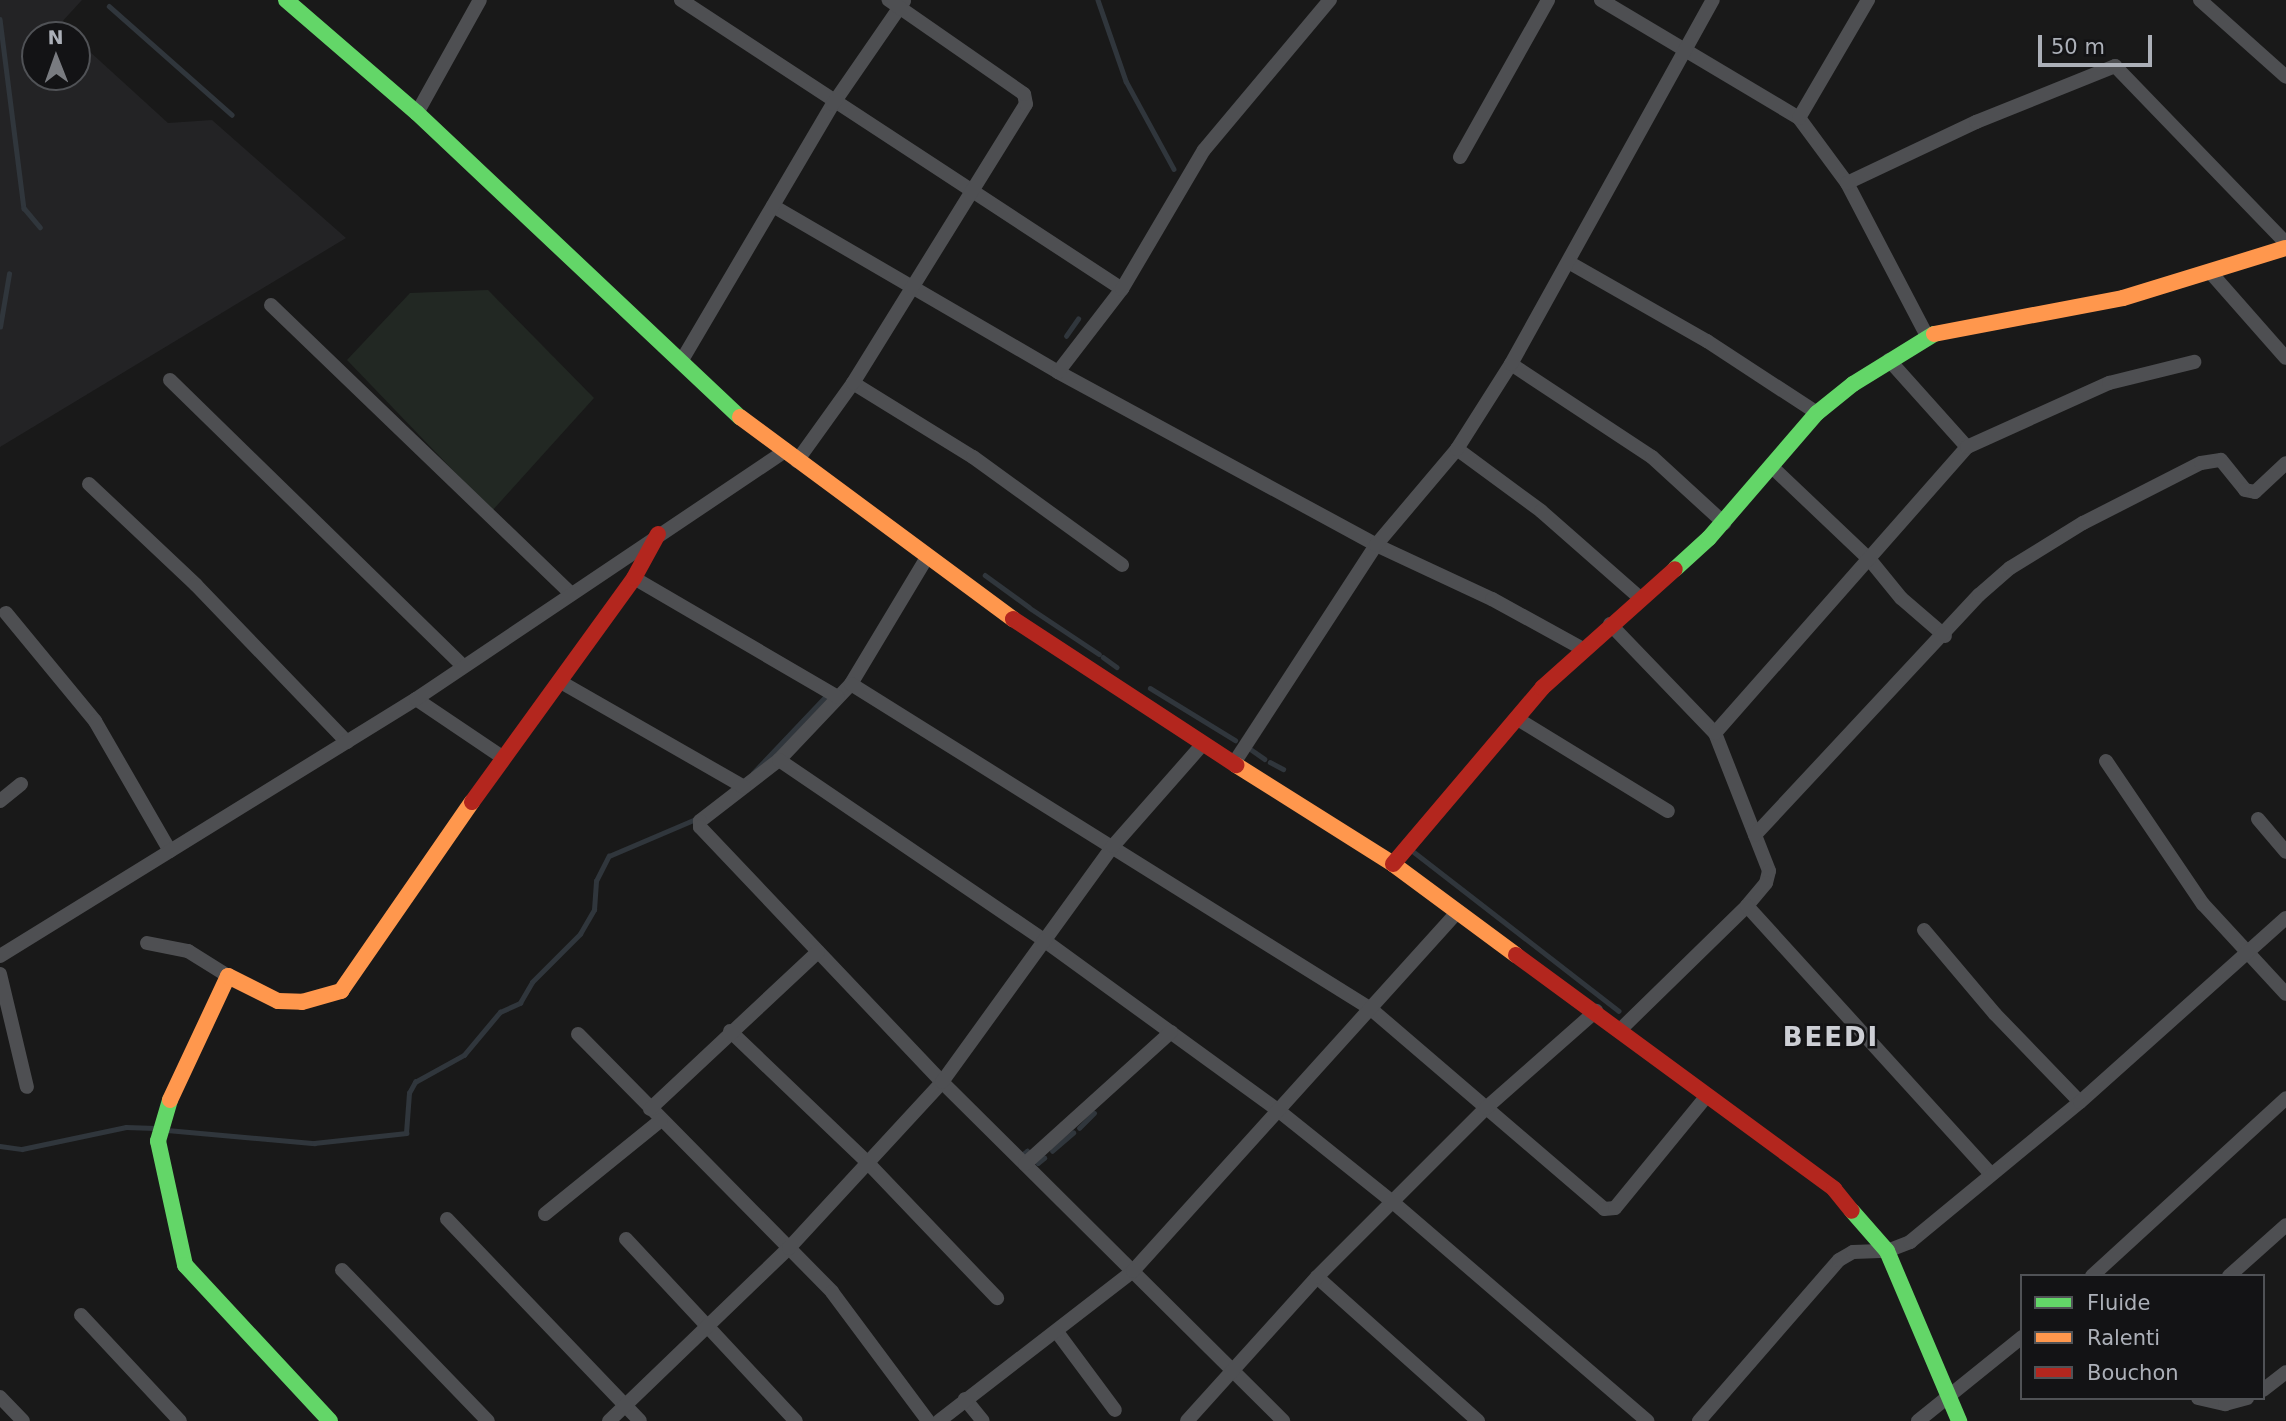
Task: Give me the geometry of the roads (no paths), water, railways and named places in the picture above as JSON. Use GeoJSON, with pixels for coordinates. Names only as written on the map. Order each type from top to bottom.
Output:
{"type":"FeatureCollection","features":[{"type":"Feature","properties":{"kind":"street"},"geometry":{"type":"LineString","coordinates":[[286,0],[417,113],[682,360],[714,397],[790,456],[926,559],[1106,684],[1393,864],[1621,1029],[1706,1097],[1834,1189],[1886,1251],[1959,1421]]}},
{"type":"Feature","properties":{"kind":"street"},"geometry":{"type":"LineString","coordinates":[[417,113],[480,0]]}},
{"type":"Feature","properties":{"kind":"street"},"geometry":{"type":"LineString","coordinates":[[681,0],[833,103],[1122,289]]}},
{"type":"Feature","properties":{"kind":"street"},"geometry":{"type":"LineString","coordinates":[[1058,372],[1122,289],[1205,150],[1330,0]]}},
{"type":"Feature","properties":{"kind":"street"},"geometry":{"type":"LineString","coordinates":[[1460,157],[1548,0]]}},
{"type":"Feature","properties":{"kind":"street"},"geometry":{"type":"LineString","coordinates":[[1601,0],[1798,118],[1847,183],[1927,336]]}},
{"type":"Feature","properties":{"kind":"street"},"geometry":{"type":"LineString","coordinates":[[1234,763],[1376,545],[1457,449],[1511,364],[1570,263],[1713,0]]}},
{"type":"Feature","properties":{"kind":"street"},"geometry":{"type":"LineString","coordinates":[[1798,118],[1868,0]]}},
{"type":"Feature","properties":{"kind":"street"},"geometry":{"type":"LineString","coordinates":[[2200,0],[2286,77]]}},
{"type":"Feature","properties":{"kind":"street"},"geometry":{"type":"LineString","coordinates":[[0,956],[347,743],[658,534],[790,456],[853,383],[909,287],[1026,99],[898,2],[833,103],[682,360]]}},
{"type":"Feature","properties":{"kind":"street"},"geometry":{"type":"LineString","coordinates":[[1393,864],[1516,718],[1581,649],[1724,523],[1817,413],[1889,360],[1927,336],[1962,325],[2123,298],[2211,273],[2286,245],[2115,66],[1976,122],[1847,183]]}},
{"type":"Feature","properties":{"kind":"street"},"geometry":{"type":"LineString","coordinates":[[774,206],[1058,372],[1376,545],[1492,599],[1581,649]]}},
{"type":"Feature","properties":{"kind":"street"},"geometry":{"type":"LineString","coordinates":[[1570,263],[1707,341],[1817,413]]}},
{"type":"Feature","properties":{"kind":"street"},"geometry":{"type":"LineString","coordinates":[[2211,273],[2286,358]]}},
{"type":"Feature","properties":{"kind":"street"},"geometry":{"type":"LineString","coordinates":[[271,305],[569,592]]}},
{"type":"Feature","properties":{"kind":"street"},"geometry":{"type":"LineString","coordinates":[[1889,360],[1967,447]]}},
{"type":"Feature","properties":{"kind":"street"},"geometry":{"type":"LineString","coordinates":[[1715,733],[1967,447],[2109,383],[2194,362]]}},
{"type":"Feature","properties":{"kind":"street"},"geometry":{"type":"LineString","coordinates":[[1511,364],[1652,457],[1724,523]]}},
{"type":"Feature","properties":{"kind":"street"},"geometry":{"type":"LineString","coordinates":[[170,380],[462,665]]}},
{"type":"Feature","properties":{"kind":"street"},"geometry":{"type":"LineString","coordinates":[[853,383],[974,457],[1122,565]]}},
{"type":"Feature","properties":{"kind":"street"},"geometry":{"type":"LineString","coordinates":[[1457,449],[1541,511],[1641,598]]}},
{"type":"Feature","properties":{"kind":"street"},"geometry":{"type":"LineString","coordinates":[[1755,835],[1945,636],[1979,595],[2010,568],[2083,523],[2183,470],[2221,460],[2245,490],[2255,492],[2286,463]]}},
{"type":"Feature","properties":{"kind":"street"},"geometry":{"type":"LineString","coordinates":[[1771,466],[1870,560],[1901,598],[1945,636]]}},
{"type":"Feature","properties":{"kind":"street"},"geometry":{"type":"LineString","coordinates":[[89,484],[196,585],[347,743]]}},
{"type":"Feature","properties":{"kind":"street"},"geometry":{"type":"LineString","coordinates":[[148,943],[188,951],[228,976],[278,1001],[324,999],[341,991],[354,978],[502,757],[634,578],[658,534]]}},
{"type":"Feature","properties":{"kind":"street"},"geometry":{"type":"LineString","coordinates":[[926,559],[851,684],[779,760],[700,821],[700,827],[942,1082],[1283,1421]]}},
{"type":"Feature","properties":{"kind":"street"},"geometry":{"type":"LineString","coordinates":[[634,578],[838,697]]}},
{"type":"Feature","properties":{"kind":"street"},"geometry":{"type":"LineString","coordinates":[[6,613],[101,730],[170,851]]}},
{"type":"Feature","properties":{"kind":"street"},"geometry":{"type":"LineString","coordinates":[[1610,624],[1715,733],[1769,878],[1746,906],[1621,1029]]}},
{"type":"Feature","properties":{"kind":"street"},"geometry":{"type":"LineString","coordinates":[[559,681],[744,787]]}},
{"type":"Feature","properties":{"kind":"street"},"geometry":{"type":"LineString","coordinates":[[851,684],[1371,1009],[1610,1210],[1706,1097]]}},
{"type":"Feature","properties":{"kind":"street"},"geometry":{"type":"LineString","coordinates":[[416,699],[502,757]]}},
{"type":"Feature","properties":{"kind":"street"},"geometry":{"type":"LineString","coordinates":[[1516,718],[1668,811]]}},
{"type":"Feature","properties":{"kind":"street"},"geometry":{"type":"LineString","coordinates":[[609,1421],[789,1248],[942,1082],[1113,846],[1203,744]]}},
{"type":"Feature","properties":{"kind":"street"},"geometry":{"type":"LineString","coordinates":[[779,760],[1045,941],[1279,1111],[1395,1203],[1647,1421]]}},
{"type":"Feature","properties":{"kind":"street"},"geometry":{"type":"LineString","coordinates":[[2106,761],[2203,904],[2286,994]]}},
{"type":"Feature","properties":{"kind":"street"},"geometry":{"type":"LineString","coordinates":[[0,801],[21,784]]}},
{"type":"Feature","properties":{"kind":"street"},"geometry":{"type":"LineString","coordinates":[[2258,819],[2286,852]]}},
{"type":"Feature","properties":{"kind":"street"},"geometry":{"type":"LineString","coordinates":[[1746,906],[1991,1174]]}},
{"type":"Feature","properties":{"kind":"street"},"geometry":{"type":"LineString","coordinates":[[939,1421],[1057,1332],[1133,1270],[1458,911]]}},
{"type":"Feature","properties":{"kind":"street"},"geometry":{"type":"LineString","coordinates":[[1699,1421],[1839,1260],[1853,1252],[1886,1251],[1910,1242],[2080,1102],[2286,918]]}},
{"type":"Feature","properties":{"kind":"street"},"geometry":{"type":"LineString","coordinates":[[1924,930],[1995,1014],[2080,1102]]}},
{"type":"Feature","properties":{"kind":"street"},"geometry":{"type":"LineString","coordinates":[[545,1214],[655,1115],[730,1031],[818,952]]}},
{"type":"Feature","properties":{"kind":"street"},"geometry":{"type":"LineString","coordinates":[[0,974],[27,1087]]}},
{"type":"Feature","properties":{"kind":"street"},"geometry":{"type":"LineString","coordinates":[[228,976],[166,1107],[158,1141],[180,1253],[189,1271],[330,1421]]}},
{"type":"Feature","properties":{"kind":"street"},"geometry":{"type":"LineString","coordinates":[[1188,1421],[1230,1370],[1317,1277],[1395,1203],[1486,1108],[1596,1012]]}},
{"type":"Feature","properties":{"kind":"street"},"geometry":{"type":"LineString","coordinates":[[730,1031],[869,1163],[997,1298]]}},
{"type":"Feature","properties":{"kind":"street"},"geometry":{"type":"LineString","coordinates":[[1025,1164],[1171,1032]]}},
{"type":"Feature","properties":{"kind":"street"},"geometry":{"type":"LineString","coordinates":[[579,1034],[655,1115],[789,1248],[858,1323],[928,1421]]}},
{"type":"Feature","properties":{"kind":"street"},"geometry":{"type":"LineString","coordinates":[[2094,1274],[2286,1098]]}},
{"type":"Feature","properties":{"kind":"street"},"geometry":{"type":"LineString","coordinates":[[447,1219],[640,1421]]}},
{"type":"Feature","properties":{"kind":"street"},"geometry":{"type":"LineString","coordinates":[[2231,1274],[2286,1225]]}},
{"type":"Feature","properties":{"kind":"street"},"geometry":{"type":"LineString","coordinates":[[626,1239],[706,1328],[796,1421]]}},
{"type":"Feature","properties":{"kind":"street"},"geometry":{"type":"LineString","coordinates":[[342,1270],[488,1421]]}},
{"type":"Feature","properties":{"kind":"street"},"geometry":{"type":"LineString","coordinates":[[1317,1277],[1478,1421]]}},
{"type":"Feature","properties":{"kind":"street"},"geometry":{"type":"LineString","coordinates":[[81,1315],[180,1421]]}},
{"type":"Feature","properties":{"kind":"street"},"geometry":{"type":"LineString","coordinates":[[1057,1332],[1115,1410]]}},
{"type":"Feature","properties":{"kind":"street"},"geometry":{"type":"LineString","coordinates":[[1918,1421],[1950,1399],[2020,1339]]}},
{"type":"Feature","properties":{"kind":"street"},"geometry":{"type":"LineString","coordinates":[[2265,1388],[2286,1372]]}},
{"type":"Feature","properties":{"kind":"street"},"geometry":{"type":"LineString","coordinates":[[0,1397],[23,1421]]}},
{"type":"Feature","properties":{"kind":"street"},"geometry":{"type":"LineString","coordinates":[[965,1399],[983,1421]]}},
{"type":"Feature","properties":{"kind":"street"},"geometry":{"type":"LineString","coordinates":[[2207,1400],[2225,1404],[2240,1400]]}},
{"type":"Feature","properties":{"kind":"waterway"},"geometry":{"type":"LineString","coordinates":[[1098,0],[1126,81],[1174,169]]}},
{"type":"Feature","properties":{"kind":"waterway"},"geometry":{"type":"LineString","coordinates":[[109,6],[232,115]]}},
{"type":"Feature","properties":{"kind":"waterway"},"geometry":{"type":"LineString","coordinates":[[0,19],[24,208],[40,227]]}},
{"type":"Feature","properties":{"kind":"waterway"},"geometry":{"type":"LineString","coordinates":[[0,327],[9,274]]}},
{"type":"Feature","properties":{"kind":"waterway"},"geometry":{"type":"LineString","coordinates":[[1066,336],[1078,319]]}},
{"type":"Feature","properties":{"kind":"waterway"},"geometry":{"type":"LineString","coordinates":[[985,575],[1029,607]]}},
{"type":"Feature","properties":{"kind":"waterway"},"geometry":{"type":"LineString","coordinates":[[1030,608],[1099,654]]}},
{"type":"Feature","properties":{"kind":"waterway"},"geometry":{"type":"LineString","coordinates":[[1103,657],[1117,667]]}},
{"type":"Feature","properties":{"kind":"waterway"},"geometry":{"type":"LineString","coordinates":[[1150,688],[1235,740]]}},
{"type":"Feature","properties":{"kind":"waterway"},"geometry":{"type":"LineString","coordinates":[[753,773],[828,694]]}},
{"type":"Feature","properties":{"kind":"waterway"},"geometry":{"type":"LineString","coordinates":[[1249,748],[1265,759]]}},
{"type":"Feature","properties":{"kind":"waterway"},"geometry":{"type":"LineString","coordinates":[[1270,762],[1283,769]]}},
{"type":"Feature","properties":{"kind":"waterway"},"geometry":{"type":"LineString","coordinates":[[167,1130],[314,1143],[406,1133],[409,1093],[415,1082],[464,1055],[500,1012],[520,1003],[532,982],[580,934],[594,910],[596,881],[609,856],[698,818]]}},
{"type":"Feature","properties":{"kind":"waterway"},"geometry":{"type":"LineString","coordinates":[[1414,852],[1619,1011]]}},
{"type":"Feature","properties":{"kind":"waterway"},"geometry":{"type":"LineString","coordinates":[[1079,1128],[1094,1113]]}},
{"type":"Feature","properties":{"kind":"waterway"},"geometry":{"type":"LineString","coordinates":[[0,1146],[22,1149],[126,1127],[155,1128]]}},
{"type":"Feature","properties":{"kind":"waterway"},"geometry":{"type":"LineString","coordinates":[[1052,1151],[1073,1133]]}},
{"type":"Feature","properties":{"kind":"waterway"},"geometry":{"type":"LineString","coordinates":[[1019,1157],[1027,1151],[1038,1163],[1044,1158]]}},
{"type":"Feature","properties":{"kind":"district","name":"BEEDI"},"geometry":{"type":"Point","coordinates":[1831,1038]}}]}
